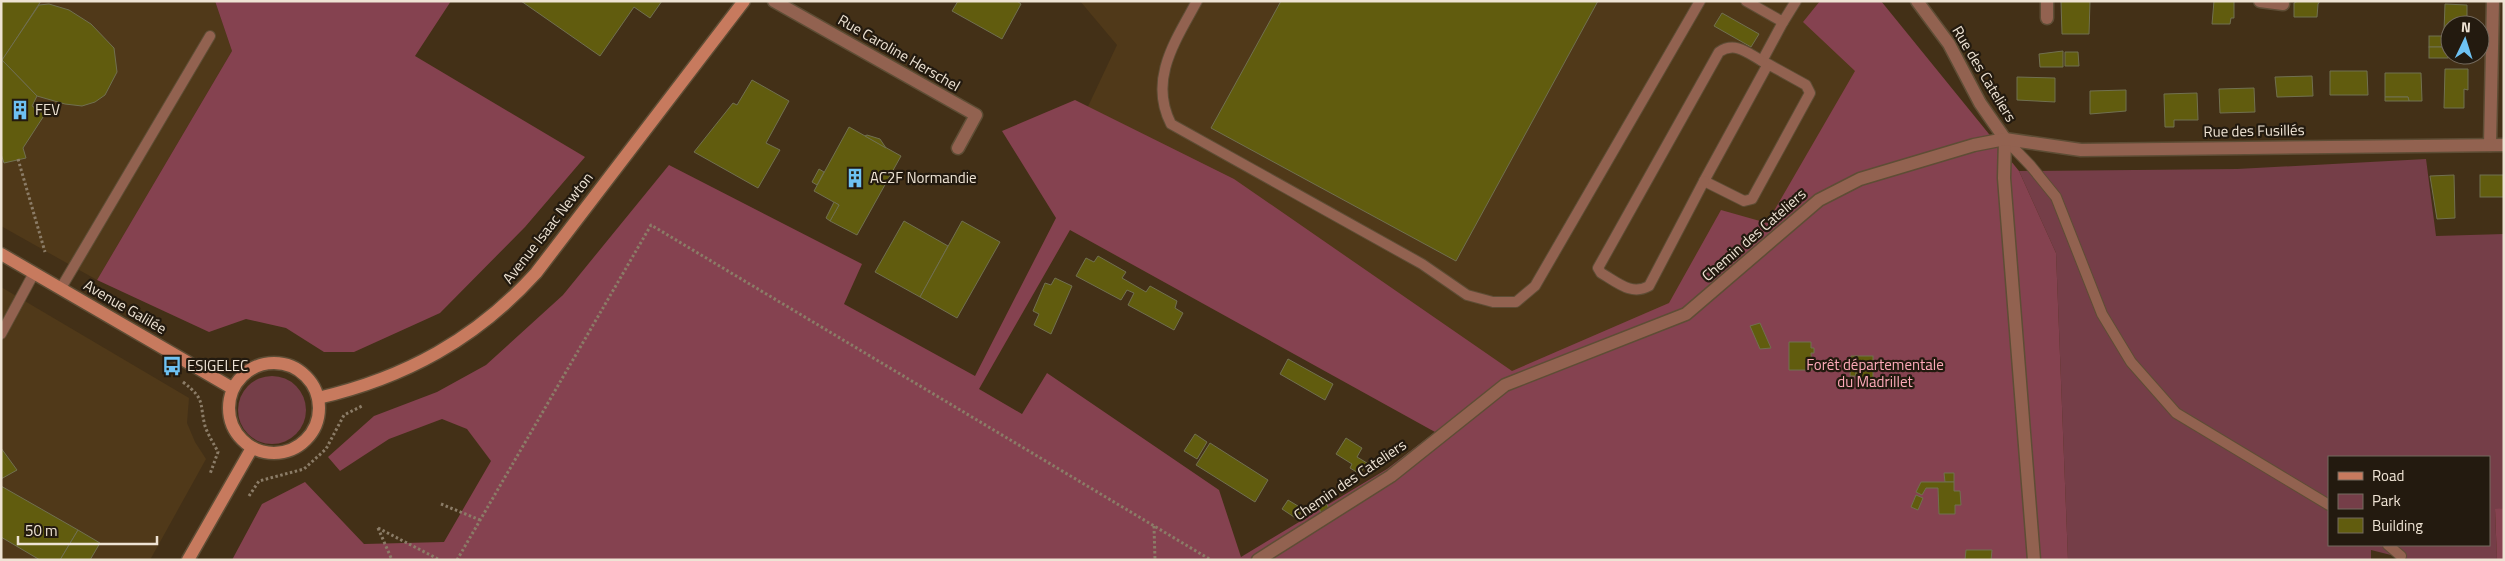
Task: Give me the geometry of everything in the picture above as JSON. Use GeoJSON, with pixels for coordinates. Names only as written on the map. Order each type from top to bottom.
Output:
{"type":"FeatureCollection","features":[{"type":"Feature","properties":{"kind":"street","name":"Avenue Isaac Newton"},"geometry":{"type":"LineString","coordinates":[[318,398],[383,378],[419,364],[472,332],[511,300],[542,265],[744,1]]}},
{"type":"Feature","properties":{"kind":"street","name":"Rue Caroline Herschel"},"geometry":{"type":"LineString","coordinates":[[774,1],[976,115],[958,148]]}},
{"type":"Feature","properties":{"kind":"street","name":"Rue des Cateliers"},"geometry":{"type":"LineString","coordinates":[[1917,1],[1949,44],[1980,103],[2005,139]]}},
{"type":"Feature","properties":{"kind":"street"},"geometry":{"type":"LineString","coordinates":[[2047,1],[2047,18]]}},
{"type":"Feature","properties":{"kind":"street"},"geometry":{"type":"LineString","coordinates":[[2260,1],[2283,4]]}},
{"type":"Feature","properties":{"kind":"street"},"geometry":{"type":"LineString","coordinates":[[2490,145],[2492,1]]}},
{"type":"Feature","properties":{"kind":"street"},"geometry":{"type":"LineString","coordinates":[[2005,139],[2004,178],[2034,560]]}},
{"type":"Feature","properties":{"kind":"street","name":"Rue des Fusillés"},"geometry":{"type":"LineString","coordinates":[[2005,139],[2081,150],[2504,145]]}},
{"type":"Feature","properties":{"kind":"street","name":"Chemin des Cateliers"},"geometry":{"type":"LineString","coordinates":[[1258,560],[1391,476],[1505,385],[1686,314],[1819,200],[1860,179],[1974,145],[2005,139]]}},
{"type":"Feature","properties":{"kind":"street","name":"Avenue Galilée"},"geometry":{"type":"LineString","coordinates":[[1,254],[232,388]]}},
{"type":"Feature","properties":{"kind":"street"},"geometry":{"type":"LineString","coordinates":[[272,363],[287,365],[301,372],[312,383],[318,398],[319,410],[311,435],[302,444],[290,451],[277,454],[264,453],[252,448],[240,439],[232,428],[228,414],[232,388],[244,374],[257,366],[272,363]]}},
{"type":"Feature","properties":{"kind":"street"},"geometry":{"type":"LineString","coordinates":[[188,560],[252,448]]}},
{"type":"Feature","properties":{"kind":"lane"},"geometry":{"type":"LineString","coordinates":[[1197,1],[1165,64],[1162,86],[1164,110],[1171,124],[1422,264],[1467,295],[1501,302],[1516,302],[1535,286],[1700,1]]}},
{"type":"Feature","properties":{"kind":"lane"},"geometry":{"type":"LineString","coordinates":[[1746,1],[1783,22]]}},
{"type":"Feature","properties":{"kind":"lane"},"geometry":{"type":"LineString","coordinates":[[1704,181],[1744,201],[1752,199],[1810,93],[1806,85],[1765,63],[1738,47],[1731,46],[1719,52],[1598,268],[1601,273],[1633,291],[1640,291],[1649,286],[1765,63],[1783,22],[1796,1]]}},
{"type":"Feature","properties":{"kind":"lane"},"geometry":{"type":"LineString","coordinates":[[61,288],[210,36]]}},
{"type":"Feature","properties":{"kind":"lane"},"geometry":{"type":"LineString","coordinates":[[2005,139],[2030,165],[2056,197],[2102,314],[2131,362],[2176,413],[2328,504]]}},
{"type":"Feature","properties":{"kind":"lane"},"geometry":{"type":"LineString","coordinates":[[1,334],[34,273]]}},
{"type":"Feature","properties":{"kind":"lane"},"geometry":{"type":"LineString","coordinates":[[2389,546],[2401,556]]}},
{"type":"Feature","properties":{"kind":"path"},"geometry":{"type":"LineString","coordinates":[[18,160],[45,252]]}},
{"type":"Feature","properties":{"kind":"path"},"geometry":{"type":"LineString","coordinates":[[457,560],[651,225],[1211,560]]}},
{"type":"Feature","properties":{"kind":"path"},"geometry":{"type":"LineString","coordinates":[[183,382],[196,393],[202,402],[206,428],[218,452],[210,474]]}},
{"type":"Feature","properties":{"kind":"path"},"geometry":{"type":"LineString","coordinates":[[249,496],[259,481],[304,469],[326,449],[344,415],[362,406]]}},
{"type":"Feature","properties":{"kind":"path"},"geometry":{"type":"LineString","coordinates":[[441,504],[480,520]]}},
{"type":"Feature","properties":{"kind":"path"},"geometry":{"type":"LineString","coordinates":[[1154,526],[1155,560]]}},
{"type":"Feature","properties":{"kind":"path"},"geometry":{"type":"LineString","coordinates":[[392,560],[378,528],[440,560]]}},
{"type":"Feature","properties":{"kind":"shaded area"},"geometry":{"type":"Polygon","coordinates":[[[1,1],[215,1],[232,51],[97,280],[1,226],[1,1]]]}},
{"type":"Feature","properties":{"kind":"shaded area"},"geometry":{"type":"Polygon","coordinates":[[[1080,1],[1855,1],[1863,71],[1774,226],[1671,304],[1510,373],[1084,115],[1117,45],[1080,1]]]}},
{"type":"Feature","properties":{"kind":"shaded area"},"geometry":{"type":"Polygon","coordinates":[[[1,287],[189,398],[187,423],[195,442],[206,459],[150,560],[1,560],[1,287]]]}},
{"type":"Feature","properties":{"kind":"green space"},"geometry":{"type":"Polygon","coordinates":[[[215,1],[451,1],[415,56],[585,157],[525,227],[440,313],[354,352],[324,352],[286,328],[246,319],[209,332],[97,280],[232,51],[215,1]]]}},
{"type":"Feature","properties":{"kind":"green space","name":"Forêt départementale du Madrillet"},"geometry":{"type":"Polygon","coordinates":[[[1820,1],[1881,1],[2019,171],[2056,253],[2068,560],[232,560],[262,504],[305,482],[364,544],[444,542],[491,461],[467,429],[442,419],[389,439],[340,471],[328,457],[374,416],[437,392],[486,365],[563,295],[669,165],[862,264],[844,304],[975,376],[1056,218],[1002,131],[1075,100],[1234,179],[1512,371],[1669,303],[1721,210],[1767,223],[1855,71],[1803,22],[1820,1]],[[1070,230],[979,389],[1022,414],[1047,373],[1219,490],[1241,557],[1387,469],[1435,432],[1070,230]]]}},
{"type":"Feature","properties":{"kind":"green space"},"geometry":{"type":"Polygon","coordinates":[[[2426,159],[2436,236],[2504,234],[2504,508],[2495,510],[2497,560],[2411,560],[2371,550],[2371,560],[2068,560],[2056,253],[2019,171],[2237,169],[2426,159]]]}},
{"type":"Feature","properties":{"kind":"green space"},"geometry":{"type":"Polygon","coordinates":[[[272,376],[285,379],[296,386],[303,397],[306,410],[303,423],[296,434],[285,441],[272,444],[259,441],[248,434],[241,423],[238,410],[241,397],[248,386],[259,379],[272,376]]]}},
{"type":"Feature","properties":{"kind":"green space"},"geometry":{"type":"Polygon","coordinates":[[[2504,508],[2504,560],[2497,560],[2495,509],[2504,508]]]}},
{"type":"Feature","properties":{"kind":"building"},"geometry":{"type":"Polygon","coordinates":[[[1,1],[41,1],[1,62],[1,1]]]}},
{"type":"Feature","properties":{"kind":"building"},"geometry":{"type":"Polygon","coordinates":[[[521,1],[662,1],[650,18],[634,7],[600,56],[521,1]]]}},
{"type":"Feature","properties":{"kind":"building"},"geometry":{"type":"Polygon","coordinates":[[[958,1],[1017,1],[1021,4],[1002,39],[952,11],[958,1]]]}},
{"type":"Feature","properties":{"kind":"building"},"geometry":{"type":"Polygon","coordinates":[[[1281,1],[1598,1],[1456,261],[1211,128],[1281,1]]]}},
{"type":"Feature","properties":{"kind":"building"},"geometry":{"type":"Polygon","coordinates":[[[2061,1],[2090,1],[2089,34],[2062,34],[2061,1]]]}},
{"type":"Feature","properties":{"kind":"building"},"geometry":{"type":"Polygon","coordinates":[[[2214,1],[2234,1],[2234,18],[2231,18],[2230,24],[2212,24],[2214,1]]]}},
{"type":"Feature","properties":{"kind":"building"},"geometry":{"type":"Polygon","coordinates":[[[2298,1],[2320,1],[2317,17],[2294,17],[2294,3],[2298,1]]]}},
{"type":"Feature","properties":{"kind":"building"},"geometry":{"type":"Polygon","coordinates":[[[49,4],[69,10],[91,24],[114,48],[117,72],[105,95],[95,102],[82,106],[65,104],[37,96],[2,60],[39,5],[49,4]]]}},
{"type":"Feature","properties":{"kind":"building"},"geometry":{"type":"Polygon","coordinates":[[[2445,4],[2467,5],[2467,15],[2445,15],[2445,4]]]}},
{"type":"Feature","properties":{"kind":"building"},"geometry":{"type":"Polygon","coordinates":[[[1722,13],[1759,34],[1751,47],[1714,26],[1722,13]]]}},
{"type":"Feature","properties":{"kind":"building"},"geometry":{"type":"Polygon","coordinates":[[[2429,36],[2440,36],[2440,47],[2429,47],[2429,36]]]}},
{"type":"Feature","properties":{"kind":"building"},"geometry":{"type":"Polygon","coordinates":[[[2429,47],[2440,47],[2440,58],[2429,58],[2429,47]]]}},
{"type":"Feature","properties":{"kind":"building"},"geometry":{"type":"Polygon","coordinates":[[[2063,51],[2063,67],[2040,67],[2039,54],[2063,51]]]}},
{"type":"Feature","properties":{"kind":"building"},"geometry":{"type":"Polygon","coordinates":[[[2065,52],[2078,52],[2079,66],[2065,66],[2065,52]]]}},
{"type":"Feature","properties":{"kind":"building","name":"FEV"},"geometry":{"type":"Polygon","coordinates":[[[2,60],[37,96],[32,106],[45,114],[23,148],[26,158],[4,163],[1,154],[2,60]]]}},
{"type":"Feature","properties":{"kind":"building"},"geometry":{"type":"Polygon","coordinates":[[[2445,69],[2468,69],[2468,90],[2464,89],[2464,108],[2444,108],[2445,69]]]}},
{"type":"Feature","properties":{"kind":"building"},"geometry":{"type":"Polygon","coordinates":[[[2330,71],[2367,71],[2368,95],[2330,95],[2330,71]]]}},
{"type":"Feature","properties":{"kind":"building"},"geometry":{"type":"Polygon","coordinates":[[[2385,73],[2421,73],[2422,101],[2409,101],[2408,97],[2385,97],[2385,73]]]}},
{"type":"Feature","properties":{"kind":"building"},"geometry":{"type":"Polygon","coordinates":[[[2312,76],[2313,96],[2277,97],[2275,77],[2312,76]]]}},
{"type":"Feature","properties":{"kind":"building"},"geometry":{"type":"Polygon","coordinates":[[[2017,77],[2055,78],[2055,102],[2017,100],[2017,77]]]}},
{"type":"Feature","properties":{"kind":"building"},"geometry":{"type":"Polygon","coordinates":[[[752,80],[789,101],[766,143],[780,150],[758,188],[694,152],[733,103],[737,105],[752,80]]]}},
{"type":"Feature","properties":{"kind":"building"},"geometry":{"type":"Polygon","coordinates":[[[2254,88],[2255,112],[2220,113],[2219,89],[2254,88]]]}},
{"type":"Feature","properties":{"kind":"building"},"geometry":{"type":"Polygon","coordinates":[[[2126,90],[2126,111],[2090,114],[2090,91],[2126,90]]]}},
{"type":"Feature","properties":{"kind":"building"},"geometry":{"type":"Polygon","coordinates":[[[2197,93],[2198,120],[2174,120],[2174,127],[2165,127],[2164,94],[2197,93]]]}},
{"type":"Feature","properties":{"kind":"building"},"geometry":{"type":"Polygon","coordinates":[[[2385,97],[2408,97],[2409,101],[2385,101],[2385,97]]]}},
{"type":"Feature","properties":{"kind":"building","name":"AC2F Normandie"},"geometry":{"type":"Polygon","coordinates":[[[849,127],[901,156],[857,235],[830,221],[839,205],[814,191],[849,127]]]}},
{"type":"Feature","properties":{"kind":"building"},"geometry":{"type":"Polygon","coordinates":[[[865,136],[880,139],[886,148],[865,136]]]}},
{"type":"Feature","properties":{"kind":"building"},"geometry":{"type":"Polygon","coordinates":[[[819,169],[824,172],[817,185],[812,182],[819,169]]]}},
{"type":"Feature","properties":{"kind":"building"},"geometry":{"type":"Polygon","coordinates":[[[2454,175],[2455,218],[2437,219],[2430,176],[2454,175]]]}},
{"type":"Feature","properties":{"kind":"building"},"geometry":{"type":"Polygon","coordinates":[[[2480,175],[2504,175],[2504,197],[2480,197],[2480,175]]]}},
{"type":"Feature","properties":{"kind":"building"},"geometry":{"type":"Polygon","coordinates":[[[834,202],[839,205],[830,221],[826,218],[834,202]]]}},
{"type":"Feature","properties":{"kind":"building"},"geometry":{"type":"Polygon","coordinates":[[[904,221],[948,246],[920,297],[875,272],[904,221]]]}},
{"type":"Feature","properties":{"kind":"building"},"geometry":{"type":"Polygon","coordinates":[[[962,221],[1000,242],[957,318],[920,297],[962,221]]]}},
{"type":"Feature","properties":{"kind":"building"},"geometry":{"type":"Polygon","coordinates":[[[1098,256],[1126,272],[1122,278],[1146,292],[1150,286],[1177,301],[1175,308],[1183,313],[1174,330],[1128,305],[1134,293],[1127,290],[1121,300],[1076,276],[1086,258],[1094,262],[1098,256]]]}},
{"type":"Feature","properties":{"kind":"building"},"geometry":{"type":"Polygon","coordinates":[[[1055,278],[1072,286],[1051,334],[1034,325],[1039,314],[1033,311],[1045,283],[1051,285],[1055,278]]]}},
{"type":"Feature","properties":{"kind":"building"},"geometry":{"type":"Polygon","coordinates":[[[1760,323],[1771,348],[1760,349],[1750,326],[1760,323]]]}},
{"type":"Feature","properties":{"kind":"building"},"geometry":{"type":"Polygon","coordinates":[[[1789,342],[1811,342],[1811,348],[1814,348],[1814,353],[1811,353],[1812,370],[1789,370],[1789,342]]]}},
{"type":"Feature","properties":{"kind":"building"},"geometry":{"type":"Polygon","coordinates":[[[1851,356],[1856,356],[1856,376],[1850,376],[1851,356]]]}},
{"type":"Feature","properties":{"kind":"building"},"geometry":{"type":"Polygon","coordinates":[[[1856,356],[1873,356],[1873,378],[1856,378],[1856,356]]]}},
{"type":"Feature","properties":{"kind":"building"},"geometry":{"type":"Polygon","coordinates":[[[1288,359],[1333,384],[1325,400],[1280,374],[1288,359]]]}},
{"type":"Feature","properties":{"kind":"building"},"geometry":{"type":"Polygon","coordinates":[[[1195,434],[1207,442],[1197,459],[1184,451],[1195,434]]]}},
{"type":"Feature","properties":{"kind":"building"},"geometry":{"type":"Polygon","coordinates":[[[1346,438],[1362,448],[1357,457],[1367,463],[1360,474],[1350,468],[1352,464],[1336,454],[1346,438]]]}},
{"type":"Feature","properties":{"kind":"building"},"geometry":{"type":"Polygon","coordinates":[[[1210,443],[1268,480],[1255,502],[1196,465],[1210,443]]]}},
{"type":"Feature","properties":{"kind":"building"},"geometry":{"type":"Polygon","coordinates":[[[1,448],[17,470],[1,479],[1,448]]]}},
{"type":"Feature","properties":{"kind":"building"},"geometry":{"type":"Polygon","coordinates":[[[1944,473],[1954,473],[1954,482],[1945,482],[1944,473]]]}},
{"type":"Feature","properties":{"kind":"building"},"geometry":{"type":"Polygon","coordinates":[[[1921,482],[1954,482],[1954,491],[1960,491],[1961,505],[1955,505],[1955,514],[1939,514],[1938,488],[1926,488],[1922,495],[1916,492],[1921,482]]]}},
{"type":"Feature","properties":{"kind":"building"},"geometry":{"type":"Polygon","coordinates":[[[1,486],[78,530],[60,560],[40,560],[1,537],[1,486]]]}},
{"type":"Feature","properties":{"kind":"building"},"geometry":{"type":"Polygon","coordinates":[[[1916,495],[1923,498],[1918,510],[1911,507],[1916,495]]]}},
{"type":"Feature","properties":{"kind":"building"},"geometry":{"type":"Polygon","coordinates":[[[1288,500],[1303,509],[1297,519],[1282,509],[1288,500]]]}},
{"type":"Feature","properties":{"kind":"building"},"geometry":{"type":"Polygon","coordinates":[[[1327,504],[1329,510],[1321,513],[1319,508],[1327,504]]]}},
{"type":"Feature","properties":{"kind":"building"},"geometry":{"type":"Polygon","coordinates":[[[78,530],[100,543],[90,560],[60,560],[78,530]]]}},
{"type":"Feature","properties":{"kind":"building"},"geometry":{"type":"Polygon","coordinates":[[[1966,550],[1992,550],[1991,560],[1965,560],[1966,550]]]}},
{"type":"Feature","properties":{"kind":"place","name":"FEV"},"geometry":{"type":"Point","coordinates":[20,110]}},
{"type":"Feature","properties":{"kind":"place","name":"AC2F Normandie"},"geometry":{"type":"Point","coordinates":[855,178]}},
{"type":"Feature","properties":{"kind":"place","name":"ESIGELEC"},"geometry":{"type":"Point","coordinates":[172,366]}}]}
